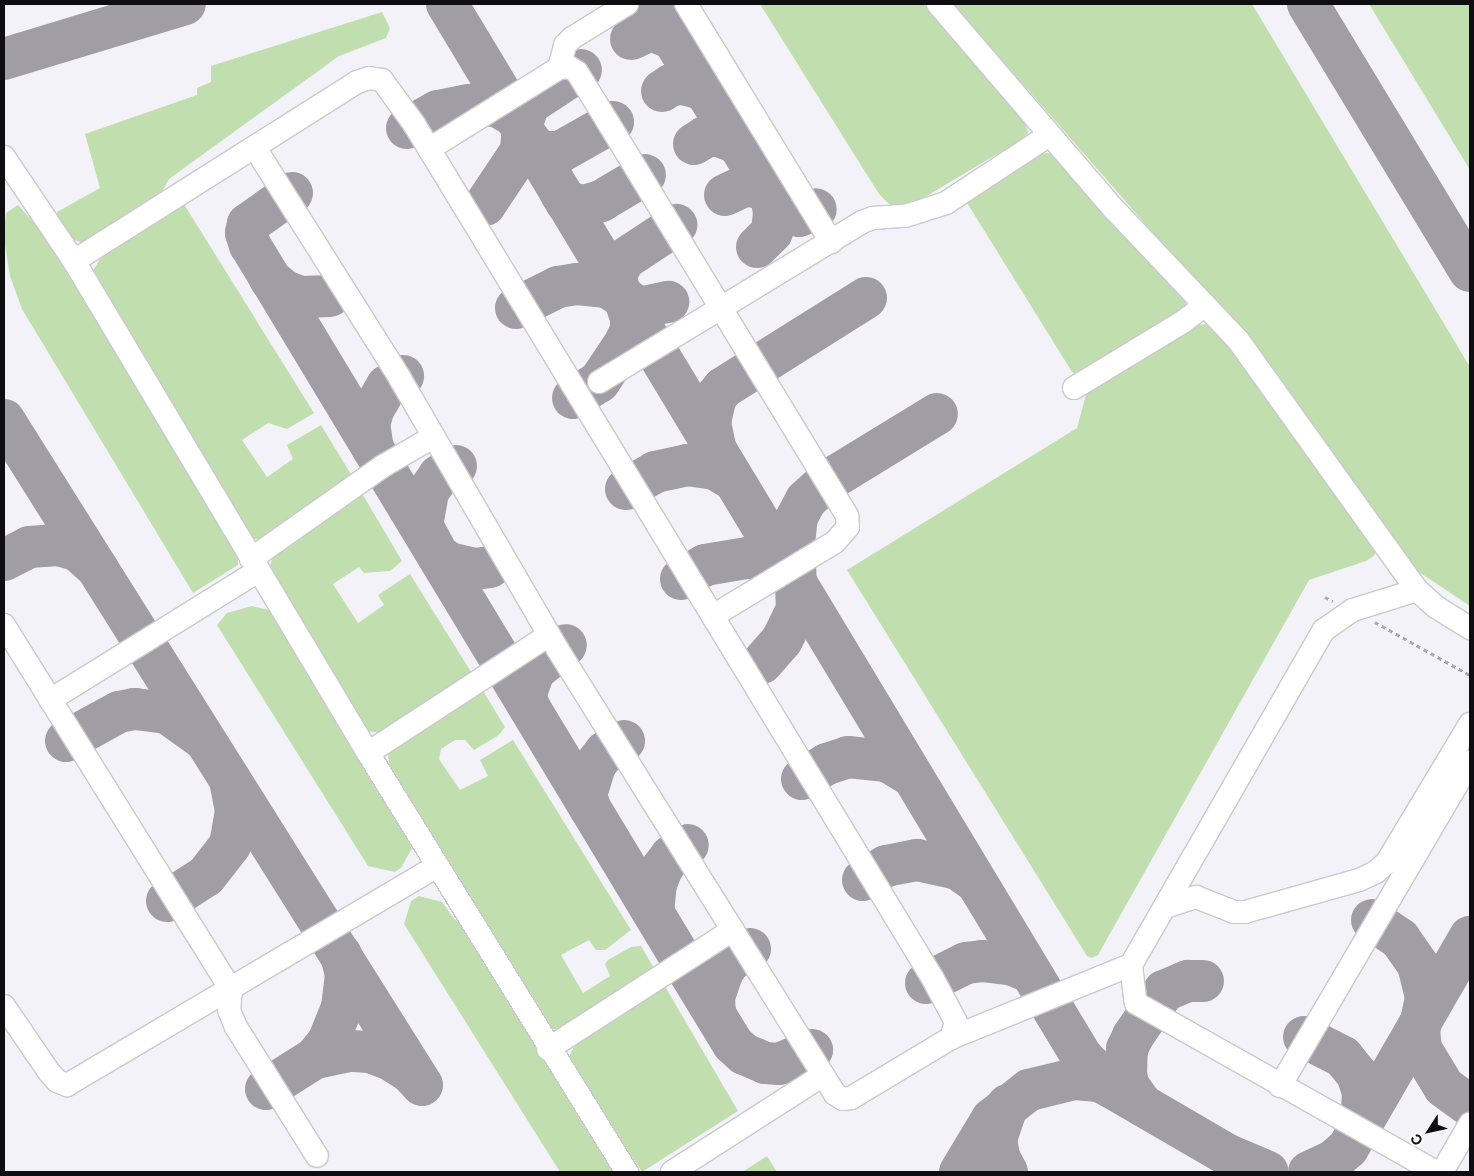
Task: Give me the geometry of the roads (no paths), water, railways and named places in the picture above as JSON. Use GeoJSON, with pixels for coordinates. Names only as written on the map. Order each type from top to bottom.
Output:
{"type":"FeatureCollection","features":[{"type":"Feature","properties":{"kind":"lane"},"geometry":{"type":"LineString","coordinates":[[560,68],[565,45],[572,38],[627,4]]}},
{"type":"Feature","properties":{"kind":"lane"},"geometry":{"type":"LineString","coordinates":[[686,4],[831,242]]}},
{"type":"Feature","properties":{"kind":"lane"},"geometry":{"type":"LineString","coordinates":[[938,4],[1114,209],[1249,354],[1417,590],[1436,607],[1470,628]]}},
{"type":"Feature","properties":{"kind":"lane"},"geometry":{"type":"LineString","coordinates":[[429,149],[560,68],[569,67],[577,72],[721,308],[847,516],[848,527],[836,542],[713,616]]}},
{"type":"Feature","properties":{"kind":"lane"},"geometry":{"type":"LineString","coordinates":[[74,261],[369,78],[382,80],[392,89],[429,149],[953,1012],[956,1022],[951,1038]]}},
{"type":"Feature","properties":{"kind":"lane"},"geometry":{"type":"LineString","coordinates":[[599,382],[872,218],[905,216],[946,203],[1049,135]]}},
{"type":"Feature","properties":{"kind":"lane"},"geometry":{"type":"LineString","coordinates":[[255,148],[344,287],[549,635],[835,1094],[843,1099],[851,1098],[951,1038],[1131,965],[1324,630],[1353,610],[1417,590]]}},
{"type":"Feature","properties":{"kind":"lane"},"geometry":{"type":"LineString","coordinates":[[4,157],[74,261],[368,753],[548,1049],[627,1172]]}},
{"type":"Feature","properties":{"kind":"lane"},"geometry":{"type":"LineString","coordinates":[[1074,388],[1184,321],[1205,305]]}},
{"type":"Feature","properties":{"kind":"lane"},"geometry":{"type":"LineString","coordinates":[[50,700],[254,565],[375,471],[433,437]]}},
{"type":"Feature","properties":{"kind":"lane"},"geometry":{"type":"LineString","coordinates":[[4,625],[231,989],[229,1010],[236,1027],[317,1156]]}},
{"type":"Feature","properties":{"kind":"lane"},"geometry":{"type":"LineString","coordinates":[[368,753],[549,635]]}},
{"type":"Feature","properties":{"kind":"lane"},"geometry":{"type":"LineString","coordinates":[[1165,907],[1196,897],[1234,912],[1245,912],[1359,880],[1376,872],[1387,862],[1470,724]]}},
{"type":"Feature","properties":{"kind":"lane"},"geometry":{"type":"LineString","coordinates":[[1280,1086],[1470,762]]}},
{"type":"Feature","properties":{"kind":"lane"},"geometry":{"type":"LineString","coordinates":[[4,1006],[57,1081],[67,1085],[437,866]]}},
{"type":"Feature","properties":{"kind":"lane"},"geometry":{"type":"LineString","coordinates":[[548,1049],[733,930]]}},
{"type":"Feature","properties":{"kind":"lane"},"geometry":{"type":"LineString","coordinates":[[1131,965],[1136,1003],[1280,1086],[1436,1172]]}},
{"type":"Feature","properties":{"kind":"lane"},"geometry":{"type":"LineString","coordinates":[[672,1172],[823,1075]]}},
{"type":"Feature","properties":{"kind":"lane"},"geometry":{"type":"LineString","coordinates":[[1442,1172],[1470,1124]]}}]}
